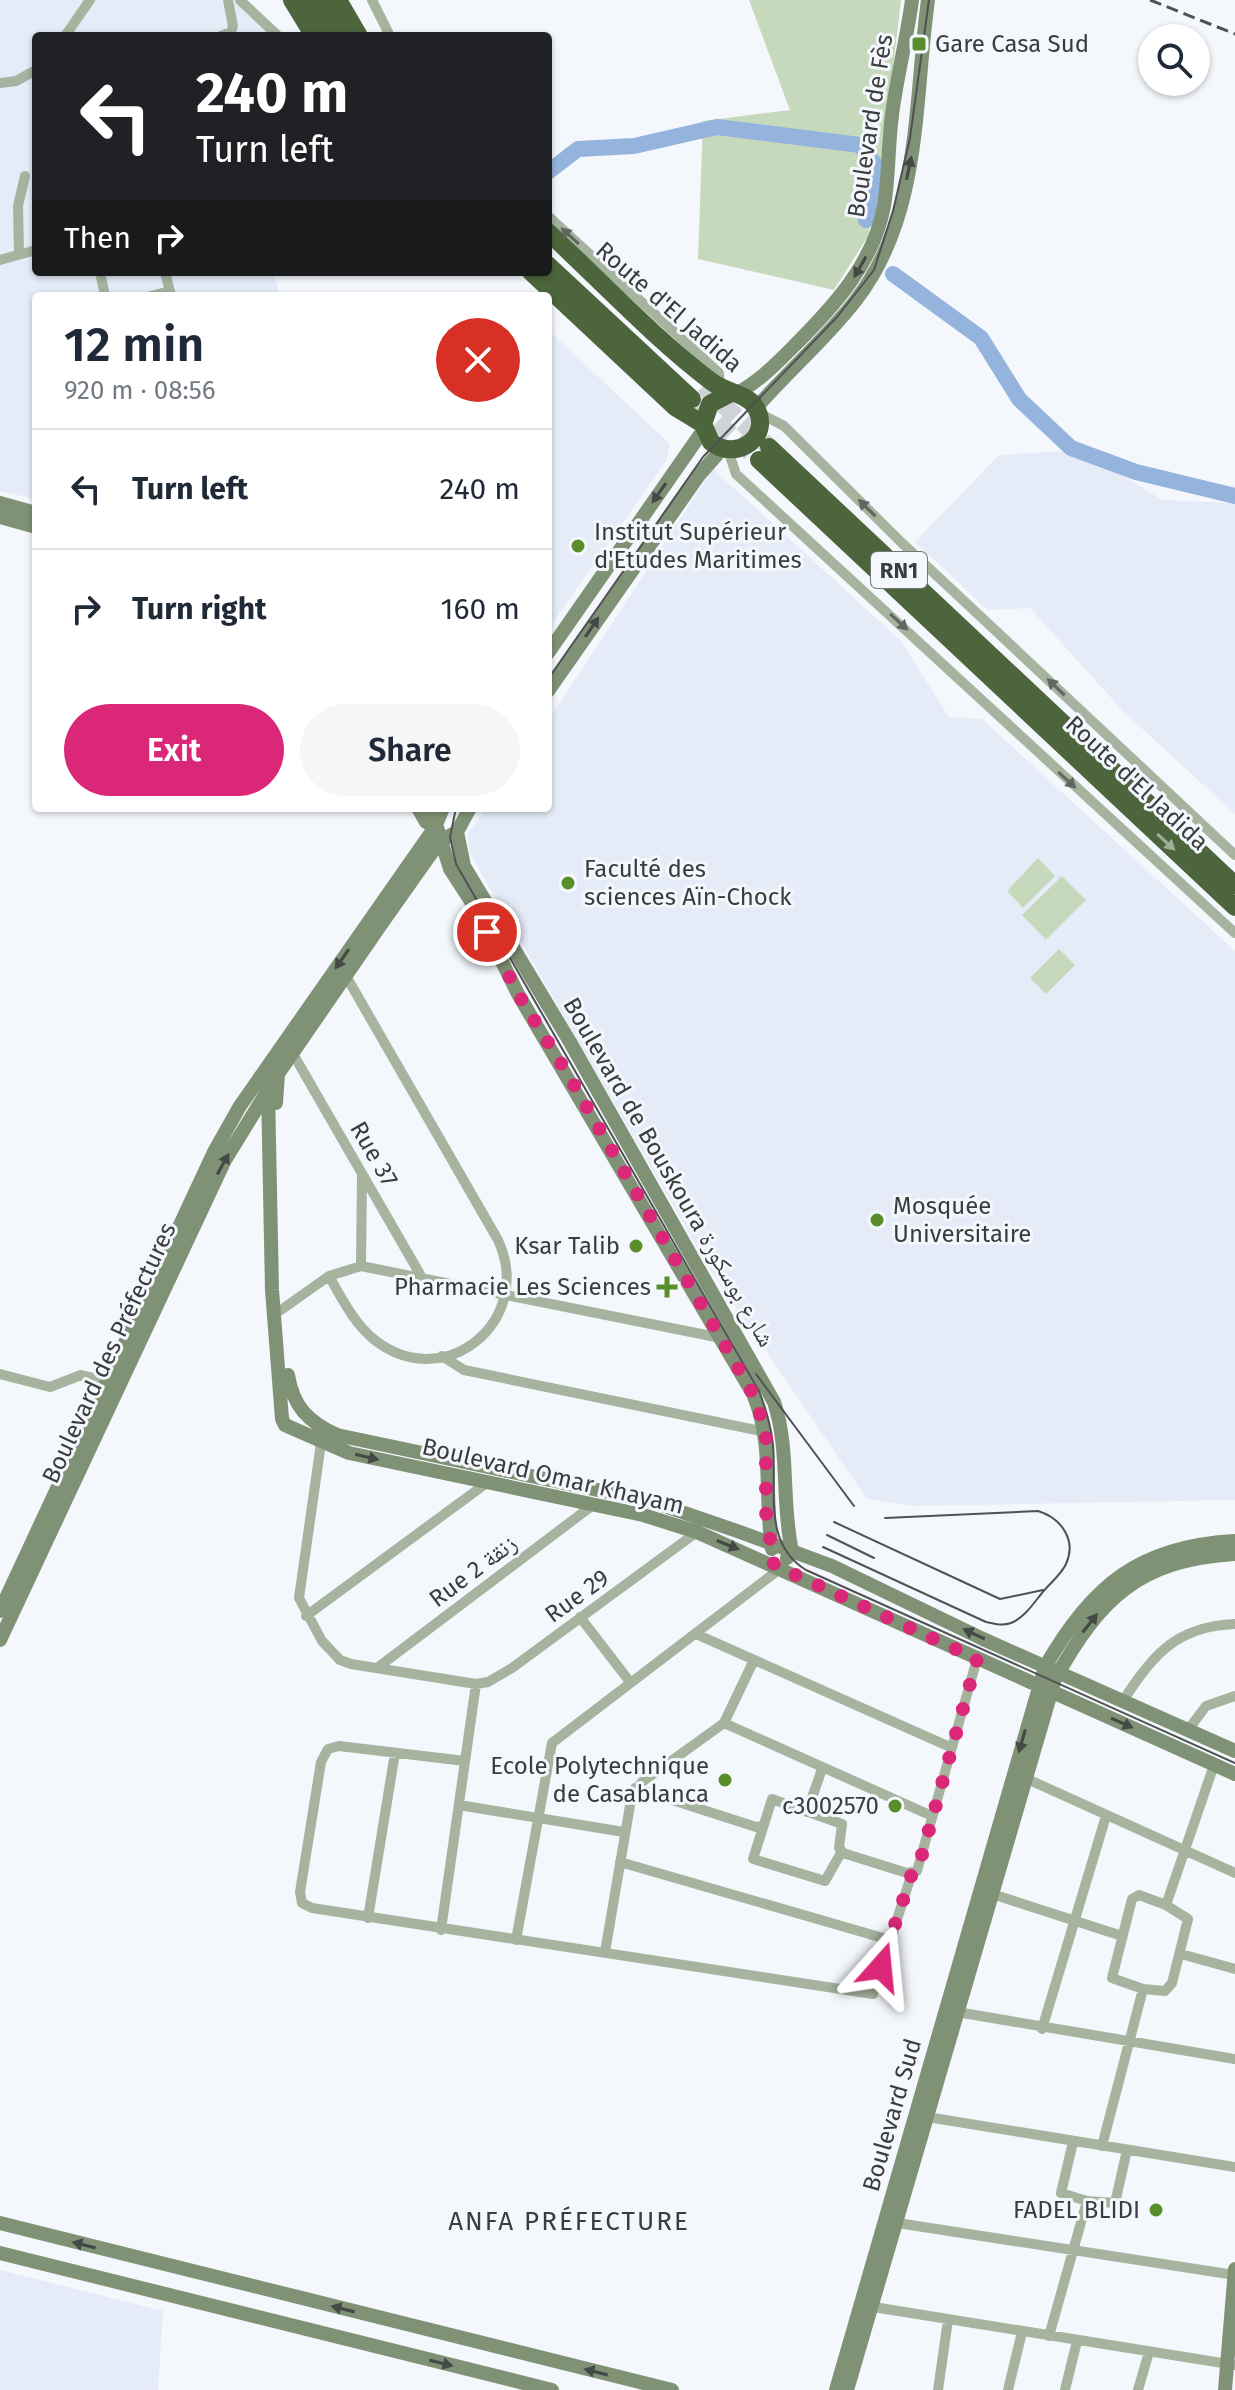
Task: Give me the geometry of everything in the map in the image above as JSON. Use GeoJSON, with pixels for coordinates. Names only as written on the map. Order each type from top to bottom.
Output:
{"type":"FeatureCollection","features":[{"type":"Feature","properties":{"kind":"highway"},"geometry":{"type":"LineString","coordinates":[[292,0],[312,32]]}},
{"type":"Feature","properties":{"kind":"highway"},"geometry":{"type":"LineString","coordinates":[[307,0],[336,31]]}},
{"type":"Feature","properties":{"kind":"highway"},"geometry":{"type":"LineString","coordinates":[[326,0],[336,31]]}},
{"type":"Feature","properties":{"kind":"highway"},"geometry":{"type":"LineString","coordinates":[[338,0],[357,32]]}},
{"type":"Feature","properties":{"kind":"highway","name":"Route d'El Jadida"},"geometry":{"type":"LineString","coordinates":[[552,236],[716,392]]}},
{"type":"Feature","properties":{"kind":"highway","name":"Route d'El Jadida"},"geometry":{"type":"LineString","coordinates":[[552,248],[716,392]]}},
{"type":"Feature","properties":{"kind":"highway","name":"Route d'El Jadida"},"geometry":{"type":"LineString","coordinates":[[552,268],[716,392],[749,399],[775,440],[986,640],[1030,692]]}},
{"type":"Feature","properties":{"kind":"highway"},"geometry":{"type":"LineString","coordinates":[[535,276],[667,400],[704,426],[711,442],[727,450],[751,443],[757,435],[758,414]]}},
{"type":"Feature","properties":{"kind":"highway"},"geometry":{"type":"LineString","coordinates":[[548,276],[642,360],[656,377],[667,400]]}},
{"type":"Feature","properties":{"kind":"highway"},"geometry":{"type":"LineString","coordinates":[[704,426],[716,392]]}},
{"type":"Feature","properties":{"kind":"highway","name":"Route d'El Jadida"},"geometry":{"type":"LineString","coordinates":[[727,450],[958,659],[1007,693]]}},
{"type":"Feature","properties":{"kind":"highway","name":"Route d'El Jadida"},"geometry":{"type":"LineString","coordinates":[[1235,885],[1030,692],[764,454],[1007,693],[1235,907]]}},
{"type":"Feature","properties":{"kind":"street"},"geometry":{"type":"LineString","coordinates":[[68,32],[90,0]]}},
{"type":"Feature","properties":{"kind":"street"},"geometry":{"type":"LineString","coordinates":[[228,0],[233,29],[228,32]]}},
{"type":"Feature","properties":{"kind":"street"},"geometry":{"type":"LineString","coordinates":[[240,0],[274,32]]}},
{"type":"Feature","properties":{"kind":"street"},"geometry":{"type":"LineString","coordinates":[[372,0],[388,32]]}},
{"type":"Feature","properties":{"kind":"street","name":"Boulevard de Fès"},"geometry":{"type":"LineString","coordinates":[[716,392],[749,386],[843,294],[872,245],[884,206],[887,153],[900,54],[912,0]]}},
{"type":"Feature","properties":{"kind":"street","name":"Boulevard de Fès"},"geometry":{"type":"LineString","coordinates":[[758,414],[857,299],[886,249],[912,158],[928,0]]}},
{"type":"Feature","properties":{"kind":"street"},"geometry":{"type":"LineString","coordinates":[[0,83],[16,81],[32,72]]}},
{"type":"Feature","properties":{"kind":"street"},"geometry":{"type":"LineString","coordinates":[[19,254],[18,206],[25,176]]}},
{"type":"Feature","properties":{"kind":"street"},"geometry":{"type":"LineString","coordinates":[[552,220],[719,373],[716,392]]}},
{"type":"Feature","properties":{"kind":"street"},"geometry":{"type":"LineString","coordinates":[[0,260],[32,251]]}},
{"type":"Feature","properties":{"kind":"street"},"geometry":{"type":"LineString","coordinates":[[525,276],[548,292]]}},
{"type":"Feature","properties":{"kind":"street"},"geometry":{"type":"LineString","coordinates":[[552,294],[563,302]]}},
{"type":"Feature","properties":{"kind":"street"},"geometry":{"type":"LineString","coordinates":[[758,414],[784,426],[903,544],[1235,855]]}},
{"type":"Feature","properties":{"kind":"street"},"geometry":{"type":"LineString","coordinates":[[552,647],[704,426]]}},
{"type":"Feature","properties":{"kind":"street"},"geometry":{"type":"LineString","coordinates":[[552,685],[699,475],[727,450],[736,474],[1235,933]]}},
{"type":"Feature","properties":{"kind":"street"},"geometry":{"type":"LineString","coordinates":[[0,503],[32,512]]}},
{"type":"Feature","properties":{"kind":"street"},"geometry":{"type":"LineString","coordinates":[[0,517],[32,526]]}},
{"type":"Feature","properties":{"kind":"street","name":"Boulevard de Bouskoura شارع بوسكورة"},"geometry":{"type":"LineString","coordinates":[[420,812],[438,834],[450,869],[476,909],[537,1028],[567,1073],[753,1394],[766,1432],[766,1513],[778,1567]]}},
{"type":"Feature","properties":{"kind":"street"},"geometry":{"type":"LineString","coordinates":[[432,812],[438,834]]}},
{"type":"Feature","properties":{"kind":"street","name":"Boulevard des Préfectures"},"geometry":{"type":"LineString","coordinates":[[274,1068],[292,1052],[419,871],[438,834],[442,812]]}},
{"type":"Feature","properties":{"kind":"street"},"geometry":{"type":"LineString","coordinates":[[457,832],[468,812]]}},
{"type":"Feature","properties":{"kind":"street","name":"Boulevard de Bouskoura شارع بوسكورة"},"geometry":{"type":"LineString","coordinates":[[457,832],[464,866],[570,1042],[774,1402],[781,1429],[784,1514],[792,1551]]}},
{"type":"Feature","properties":{"kind":"street","name":"Boulevard des Préfectures"},"geometry":{"type":"LineString","coordinates":[[2,1630],[214,1152],[438,834],[457,832]]}},
{"type":"Feature","properties":{"kind":"street"},"geometry":{"type":"LineString","coordinates":[[419,871],[435,867],[450,869]]}},
{"type":"Feature","properties":{"kind":"street"},"geometry":{"type":"LineString","coordinates":[[329,1276],[355,1318],[374,1340],[398,1354],[442,1356],[462,1351],[480,1340],[494,1324],[506,1294],[508,1269],[498,1240],[346,976]]}},
{"type":"Feature","properties":{"kind":"street","name":"Rue 37"},"geometry":{"type":"LineString","coordinates":[[292,1052],[421,1276]]}},
{"type":"Feature","properties":{"kind":"street"},"geometry":{"type":"LineString","coordinates":[[274,1068],[281,1310],[294,1410]]}},
{"type":"Feature","properties":{"kind":"street"},"geometry":{"type":"LineString","coordinates":[[264,1083],[269,1133],[274,1343],[294,1410]]}},
{"type":"Feature","properties":{"kind":"street","name":"Boulevard des Préfectures"},"geometry":{"type":"LineString","coordinates":[[0,1611],[109,1387],[264,1083]]}},
{"type":"Feature","properties":{"kind":"street"},"geometry":{"type":"LineString","coordinates":[[240,1134],[256,1128],[269,1133]]}},
{"type":"Feature","properties":{"kind":"street"},"geometry":{"type":"LineString","coordinates":[[361,1266],[362,1173]]}},
{"type":"Feature","properties":{"kind":"street"},"geometry":{"type":"LineString","coordinates":[[281,1310],[329,1276],[361,1266],[721,1338]]}},
{"type":"Feature","properties":{"kind":"street"},"geometry":{"type":"LineString","coordinates":[[442,1356],[464,1370],[766,1432]]}},
{"type":"Feature","properties":{"kind":"street"},"geometry":{"type":"LineString","coordinates":[[0,1374],[43,1387],[55,1387],[77,1375],[109,1387]]}},
{"type":"Feature","properties":{"kind":"street","name":"Boulevard Omar Khayam"},"geometry":{"type":"LineString","coordinates":[[1235,1751],[792,1551],[650,1501],[351,1439],[318,1426],[294,1410],[285,1425],[321,1443],[643,1515],[697,1532],[1235,1774]]}},
{"type":"Feature","properties":{"kind":"street"},"geometry":{"type":"LineString","coordinates":[[321,1443],[299,1589],[306,1616],[322,1641],[340,1660],[476,1684],[441,1930]]}},
{"type":"Feature","properties":{"kind":"street"},"geometry":{"type":"LineString","coordinates":[[306,1616],[488,1482]]}},
{"type":"Feature","properties":{"kind":"street","name":"Rue 2 زنقة"},"geometry":{"type":"LineString","coordinates":[[377,1668],[593,1505]]}},
{"type":"Feature","properties":{"kind":"street","name":"Rue 29"},"geometry":{"type":"LineString","coordinates":[[476,1684],[488,1682],[512,1668],[697,1532]]}},
{"type":"Feature","properties":{"kind":"street"},"geometry":{"type":"LineString","coordinates":[[1045,1687],[1078,1615],[1128,1570],[1166,1552],[1235,1541]]}},
{"type":"Feature","properties":{"kind":"street"},"geometry":{"type":"LineString","coordinates":[[516,1940],[552,1743],[762,1585],[792,1551]]}},
{"type":"Feature","properties":{"kind":"street"},"geometry":{"type":"LineString","coordinates":[[1052,1670],[1092,1619],[1129,1585],[1175,1562],[1235,1554]]}},
{"type":"Feature","properties":{"kind":"street"},"geometry":{"type":"LineString","coordinates":[[580,1617],[630,1682]]}},
{"type":"Feature","properties":{"kind":"street"},"geometry":{"type":"LineString","coordinates":[[1123,1701],[1161,1650],[1201,1629],[1235,1624]]}},
{"type":"Feature","properties":{"kind":"street"},"geometry":{"type":"LineString","coordinates":[[696,1634],[950,1747]]}},
{"type":"Feature","properties":{"kind":"street"},"geometry":{"type":"LineString","coordinates":[[465,1761],[339,1746],[328,1749],[322,1759],[301,1899],[308,1907],[441,1930],[873,1994],[912,1873],[918,1869],[977,1659]]}},
{"type":"Feature","properties":{"kind":"street"},"geometry":{"type":"LineString","coordinates":[[605,1952],[624,1832],[635,1788],[724,1723],[754,1660]]}},
{"type":"Feature","properties":{"kind":"street","name":"Boulevard Sud"},"geometry":{"type":"LineString","coordinates":[[985,1891],[1025,1778],[1045,1687]]}},
{"type":"Feature","properties":{"kind":"street","name":"Boulevard Sud"},"geometry":{"type":"LineString","coordinates":[[847,2390],[866,2306],[1045,1687]]}},
{"type":"Feature","properties":{"kind":"street"},"geometry":{"type":"LineString","coordinates":[[1188,1730],[1206,1706],[1235,1696]]}},
{"type":"Feature","properties":{"kind":"street"},"geometry":{"type":"LineString","coordinates":[[724,1723],[932,1816]]}},
{"type":"Feature","properties":{"kind":"street"},"geometry":{"type":"LineString","coordinates":[[368,1918],[395,1753]]}},
{"type":"Feature","properties":{"kind":"street"},"geometry":{"type":"LineString","coordinates":[[1166,1905],[1214,1765]]}},
{"type":"Feature","properties":{"kind":"street"},"geometry":{"type":"LineString","coordinates":[[807,1812],[822,1769]]}},
{"type":"Feature","properties":{"kind":"street"},"geometry":{"type":"LineString","coordinates":[[1025,1778],[1235,1873]]}},
{"type":"Feature","properties":{"kind":"street"},"geometry":{"type":"LineString","coordinates":[[635,1788],[756,1827],[763,1826]]}},
{"type":"Feature","properties":{"kind":"street"},"geometry":{"type":"LineString","coordinates":[[772,1799],[844,1826],[842,1851],[825,1881],[753,1859],[763,1826],[772,1799]]}},
{"type":"Feature","properties":{"kind":"street"},"geometry":{"type":"LineString","coordinates":[[459,1805],[624,1832]]}},
{"type":"Feature","properties":{"kind":"street"},"geometry":{"type":"LineString","coordinates":[[1042,2029],[1106,1816]]}},
{"type":"Feature","properties":{"kind":"street"},"geometry":{"type":"LineString","coordinates":[[842,1851],[912,1873]]}},
{"type":"Feature","properties":{"kind":"street"},"geometry":{"type":"LineString","coordinates":[[620,1862],[890,1940]]}},
{"type":"Feature","properties":{"kind":"street"},"geometry":{"type":"LineString","coordinates":[[985,1891],[1122,1936]]}},
{"type":"Feature","properties":{"kind":"street"},"geometry":{"type":"LineString","coordinates":[[1139,1895],[1166,1905],[1188,1919],[1171,1987],[1163,1991],[1143,1989],[1112,1978],[1134,1897],[1139,1895]]}},
{"type":"Feature","properties":{"kind":"street"},"geometry":{"type":"LineString","coordinates":[[1181,1954],[1235,1969]]}},
{"type":"Feature","properties":{"kind":"street"},"geometry":{"type":"LineString","coordinates":[[1102,2146],[1143,1989]]}},
{"type":"Feature","properties":{"kind":"street"},"geometry":{"type":"LineString","coordinates":[[951,2011],[1042,2029],[1235,2059]]}},
{"type":"Feature","properties":{"kind":"street"},"geometry":{"type":"LineString","coordinates":[[920,2116],[1235,2167]]}},
{"type":"Feature","properties":{"kind":"street"},"geometry":{"type":"LineString","coordinates":[[1073,2142],[1061,2193],[1087,2201],[1115,2203],[1127,2150]]}},
{"type":"Feature","properties":{"kind":"street"},"geometry":{"type":"LineString","coordinates":[[1049,2336],[1087,2201]]}},
{"type":"Feature","properties":{"kind":"street"},"geometry":{"type":"LineString","coordinates":[[890,2222],[1235,2273],[1232,2364],[1225,2390]]}},
{"type":"Feature","properties":{"kind":"street"},"geometry":{"type":"LineString","coordinates":[[0,2223],[672,2390]]}},
{"type":"Feature","properties":{"kind":"street"},"geometry":{"type":"LineString","coordinates":[[0,2253],[552,2390]]}},
{"type":"Feature","properties":{"kind":"street"},"geometry":{"type":"LineString","coordinates":[[175,2297],[180,2269]]}},
{"type":"Feature","properties":{"kind":"street"},"geometry":{"type":"LineString","coordinates":[[240,2314],[246,2285]]}},
{"type":"Feature","properties":{"kind":"street"},"geometry":{"type":"LineString","coordinates":[[866,2306],[1232,2364]]}},
{"type":"Feature","properties":{"kind":"street","name":"Boulevard Sud"},"geometry":{"type":"LineString","coordinates":[[836,2390],[866,2306]]}},
{"type":"Feature","properties":{"kind":"street"},"geometry":{"type":"LineString","coordinates":[[938,2390],[948,2320]]}},
{"type":"Feature","properties":{"kind":"street"},"geometry":{"type":"LineString","coordinates":[[1008,2390],[1022,2332]]}},
{"type":"Feature","properties":{"kind":"street"},"geometry":{"type":"LineString","coordinates":[[1065,2390],[1077,2341]]}},
{"type":"Feature","properties":{"kind":"street"},"geometry":{"type":"LineString","coordinates":[[1138,2390],[1149,2352]]}},
{"type":"Feature","properties":{"kind":"shaded area"},"geometry":{"type":"Polygon","coordinates":[[[0,0],[234,0],[269,32],[32,32],[32,276],[274,276],[279,292],[32,292],[32,498],[0,491],[0,0]]]}},
{"type":"Feature","properties":{"kind":"shaded area","name":"Institut Supérieur d'Etudes Maritimes"},"geometry":{"type":"Polygon","coordinates":[[[552,334],[670,444],[666,461],[552,624],[552,334]]]}},
{"type":"Feature","properties":{"kind":"shaded area"},"geometry":{"type":"Polygon","coordinates":[[[1063,451],[1122,475],[1162,500],[1235,503],[1235,814],[1124,712],[1030,608],[988,610],[915,542],[999,455],[1063,451]]]}},
{"type":"Feature","properties":{"kind":"shaded area"},"geometry":{"type":"Polygon","coordinates":[[[713,469],[901,641],[949,717],[982,719],[1235,951],[1235,1500],[914,1506],[867,1499],[711,1271],[469,852],[468,833],[484,812],[552,812],[552,715],[713,469]]]}},
{"type":"Feature","properties":{"kind":"shaded area"},"geometry":{"type":"Polygon","coordinates":[[[0,2270],[163,2311],[158,2390],[0,2390],[0,2270]]]}},
{"type":"Feature","properties":{"kind":"green space"},"geometry":{"type":"Polygon","coordinates":[[[749,0],[901,0],[882,162],[868,236],[834,290],[698,259],[703,121],[790,110],[749,0]]]}},
{"type":"Feature","properties":{"kind":"green space"},"geometry":{"type":"Polygon","coordinates":[[[1038,858],[1055,876],[1023,908],[1007,891],[1038,858]]]}},
{"type":"Feature","properties":{"kind":"green space"},"geometry":{"type":"Polygon","coordinates":[[[1062,876],[1086,900],[1046,940],[1022,915],[1062,876]]]}},
{"type":"Feature","properties":{"kind":"green space"},"geometry":{"type":"Polygon","coordinates":[[[1059,949],[1075,965],[1046,994],[1030,978],[1059,949]]]}},
{"type":"Feature","properties":{"kind":"waterway"},"geometry":{"type":"LineString","coordinates":[[552,169],[578,149],[634,146],[717,127],[860,145],[877,167],[866,220]]}},
{"type":"Feature","properties":{"kind":"waterway"},"geometry":{"type":"LineString","coordinates":[[893,274],[981,338],[1019,399],[1071,448],[1136,472],[1235,496]]}},
{"type":"Feature","properties":{"kind":"tunnel"},"geometry":{"type":"LineString","coordinates":[[703,386],[767,445]]}},
{"type":"Feature","properties":{"kind":"tunnel"},"geometry":{"type":"LineString","coordinates":[[697,404],[759,460]]}},
{"type":"Feature","properties":{"kind":"tram line"},"geometry":{"type":"LineString","coordinates":[[552,673],[703,457],[837,317],[874,270],[893,211],[910,138],[929,0]]}},
{"type":"Feature","properties":{"kind":"tram line"},"geometry":{"type":"LineString","coordinates":[[455,812],[450,837],[456,864],[759,1391],[772,1438],[777,1530],[792,1559],[806,1570],[1235,1763]]}},
{"type":"Feature","properties":{"kind":"tram line"},"geometry":{"type":"LineString","coordinates":[[756,1374],[854,1506]]}},
{"type":"Feature","properties":{"kind":"tram line"},"geometry":{"type":"LineString","coordinates":[[823,1547],[986,1622],[1002,1625],[1016,1621],[1028,1610],[1061,1572],[1069,1555],[1065,1531],[1054,1519],[1038,1511],[885,1518]]}},
{"type":"Feature","properties":{"kind":"tram line"},"geometry":{"type":"LineString","coordinates":[[834,1522],[1000,1599],[1043,1590]]}},
{"type":"Feature","properties":{"kind":"tram line"},"geometry":{"type":"LineString","coordinates":[[827,1535],[874,1558]]}},
{"type":"Feature","properties":{"kind":"railway"},"geometry":{"type":"LineString","coordinates":[[1150,0],[1235,34]]}},
{"type":"Feature","properties":{"kind":"place","name":"Gare Casa Sud"},"geometry":{"type":"Point","coordinates":[919,44]}},
{"type":"Feature","properties":{"kind":"place","name":"Institut Supérieur d'Etudes Maritimes"},"geometry":{"type":"Point","coordinates":[578,546]}},
{"type":"Feature","properties":{"kind":"place","name":"Faculté des sciences Aïn-Chock"},"geometry":{"type":"Point","coordinates":[568,883]}},
{"type":"Feature","properties":{"kind":"place","name":"Mosquée Universitaire"},"geometry":{"type":"Point","coordinates":[877,1220]}},
{"type":"Feature","properties":{"kind":"place","name":"Ksar Talib"},"geometry":{"type":"Point","coordinates":[636,1246]}},
{"type":"Feature","properties":{"kind":"place","name":"Pharmacie Les Sciences"},"geometry":{"type":"Point","coordinates":[667,1287]}},
{"type":"Feature","properties":{"kind":"place","name":"Ecole Polytechnique de Casablanca"},"geometry":{"type":"Point","coordinates":[725,1780]}},
{"type":"Feature","properties":{"kind":"place","name":"c3002570"},"geometry":{"type":"Point","coordinates":[895,1806]}},
{"type":"Feature","properties":{"kind":"place","name":"FADEL BLIDI"},"geometry":{"type":"Point","coordinates":[1156,2210]}},
{"type":"Feature","properties":{"kind":"district","name":"ANFA PRÉFECTURE"},"geometry":{"type":"Point","coordinates":[569,2221]}},
{"type":"Feature","properties":{"kind":"route"},"geometry":{"type":"LineString","coordinates":[[487,932],[544,1040],[567,1073],[753,1394],[766,1432],[766,1513],[774,1565],[977,1659],[918,1869],[912,1873],[881,1967]]}}]}
